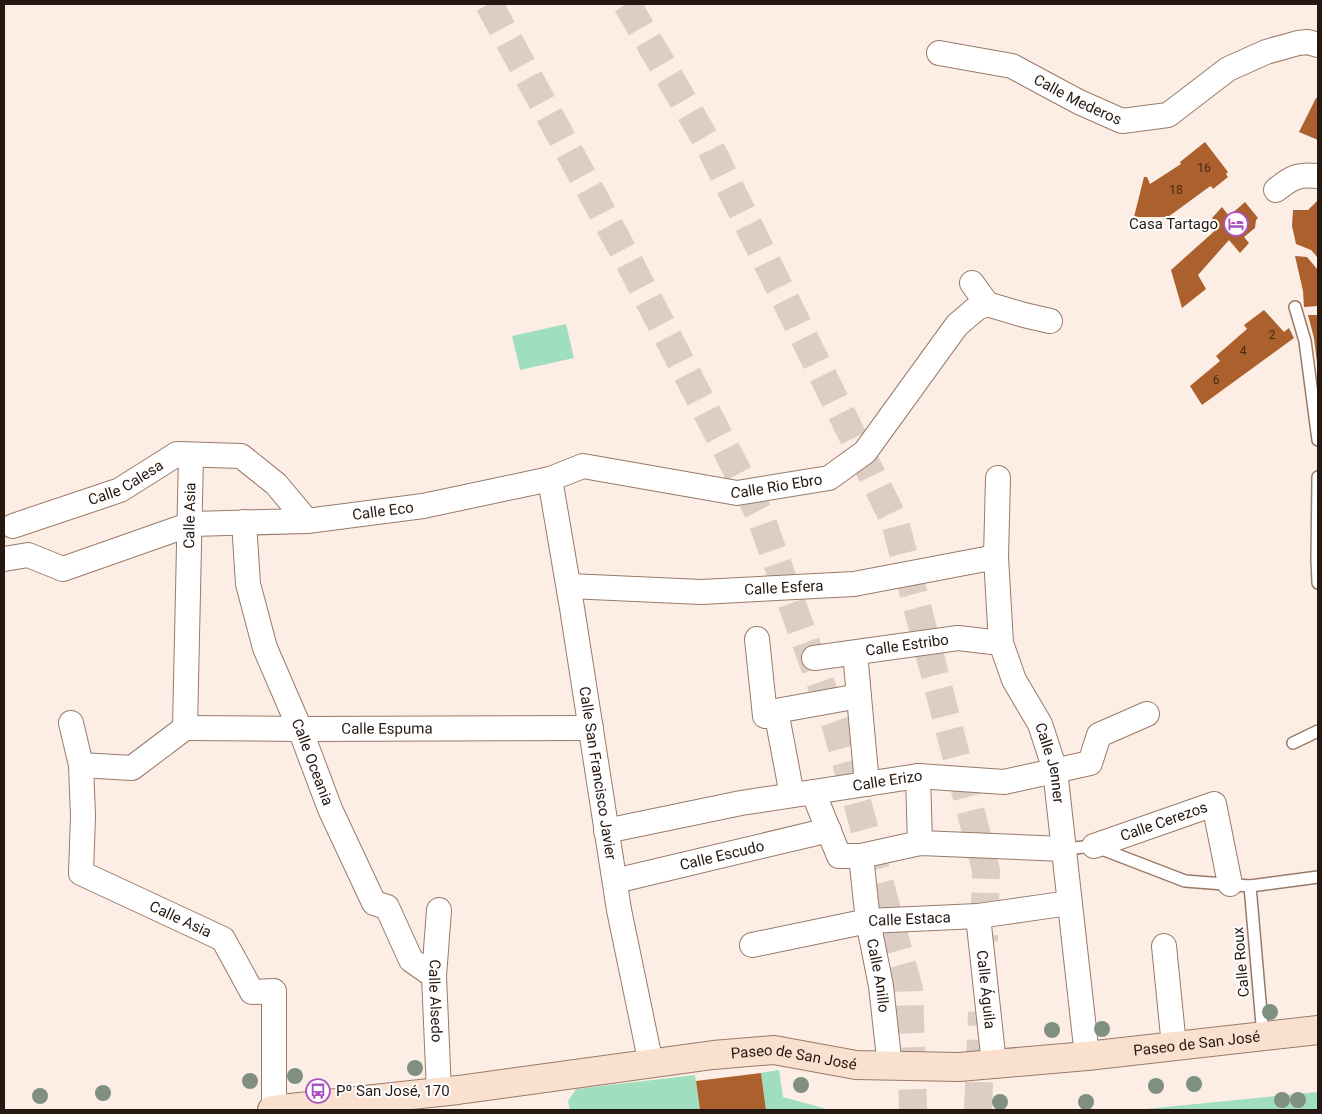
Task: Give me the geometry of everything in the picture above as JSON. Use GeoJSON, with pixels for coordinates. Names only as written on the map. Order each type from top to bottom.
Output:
{"type":"FeatureCollection","features":[{"type":"Feature","properties":{"kind":"street","name":"Calle Mederos"},"geometry":{"type":"LineString","coordinates":[[939,54],[1012,66],[1080,102],[1122,121],[1168,115],[1228,69],[1266,52],[1298,43],[1308,42],[1318,45]]}},
{"type":"Feature","properties":{"kind":"street"},"geometry":{"type":"LineString","coordinates":[[1276,190],[1292,178],[1305,175],[1318,176]]}},
{"type":"Feature","properties":{"kind":"street"},"geometry":{"type":"LineString","coordinates":[[972,283],[987,304],[1050,322]]}},
{"type":"Feature","properties":{"kind":"street","name":"Calle Rio Ebro"},"geometry":{"type":"LineString","coordinates":[[550,479],[584,466],[737,493],[829,478],[865,452],[958,325],[977,308],[987,304]]}},
{"type":"Feature","properties":{"kind":"street","name":"Calle Calesa"},"geometry":{"type":"LineString","coordinates":[[13,526],[120,490],[177,454],[241,456],[276,484],[307,521]]}},
{"type":"Feature","properties":{"kind":"street","name":"Calle Asia"},"geometry":{"type":"LineString","coordinates":[[185,728],[191,524],[191,455]]}},
{"type":"Feature","properties":{"kind":"street","name":"Calle Jenner"},"geometry":{"type":"LineString","coordinates":[[998,478],[996,557],[1001,643],[1014,680],[1040,724],[1055,770],[1087,1056]]}},
{"type":"Feature","properties":{"kind":"street","name":"Calle Eco"},"geometry":{"type":"LineString","coordinates":[[4,558],[28,556],[63,569],[191,524],[307,521],[423,506],[550,479]]}},
{"type":"Feature","properties":{"kind":"street","name":"Calle San Francisco Javier"},"geometry":{"type":"LineString","coordinates":[[550,479],[619,910],[651,1064]]}},
{"type":"Feature","properties":{"kind":"street","name":"Calle Oceania"},"geometry":{"type":"LineString","coordinates":[[244,522],[248,584],[266,648],[300,729],[330,809],[374,903],[387,907],[411,960],[434,976]]}},
{"type":"Feature","properties":{"kind":"street","name":"Calle Esfera"},"geometry":{"type":"LineString","coordinates":[[568,586],[702,592],[854,584],[996,557]]}},
{"type":"Feature","properties":{"kind":"street","name":"Calle Estribo"},"geometry":{"type":"LineString","coordinates":[[814,658],[958,638],[1001,643]]}},
{"type":"Feature","properties":{"kind":"street"},"geometry":{"type":"LineString","coordinates":[[757,639],[765,716],[776,711],[859,696]]}},
{"type":"Feature","properties":{"kind":"street"},"geometry":{"type":"LineString","coordinates":[[855,653],[867,784]]}},
{"type":"Feature","properties":{"kind":"street"},"geometry":{"type":"LineString","coordinates":[[776,711],[802,794],[829,830],[839,856],[861,856]]}},
{"type":"Feature","properties":{"kind":"street","name":"Calle Erizo"},"geometry":{"type":"LineString","coordinates":[[606,831],[742,803],[918,776],[1004,782],[1090,763],[1099,735],[1147,714]]}},
{"type":"Feature","properties":{"kind":"street","name":"Calle Asia"},"geometry":{"type":"LineString","coordinates":[[71,723],[81,765],[83,816],[81,872],[223,939],[252,992],[274,991],[273,1110]]}},
{"type":"Feature","properties":{"kind":"street"},"geometry":{"type":"LineString","coordinates":[[81,765],[132,768],[185,728]]}},
{"type":"Feature","properties":{"kind":"street","name":"Calle Espuma"},"geometry":{"type":"LineString","coordinates":[[185,728],[591,728]]}},
{"type":"Feature","properties":{"kind":"street"},"geometry":{"type":"LineString","coordinates":[[918,776],[920,842]]}},
{"type":"Feature","properties":{"kind":"street","name":"Calle Cerezos"},"geometry":{"type":"LineString","coordinates":[[1094,846],[1214,804],[1240,885]]}},
{"type":"Feature","properties":{"kind":"street","name":"Calle Escudo"},"geometry":{"type":"LineString","coordinates":[[615,881],[829,830]]}},
{"type":"Feature","properties":{"kind":"street","name":"Calle Cerezos"},"geometry":{"type":"LineString","coordinates":[[861,856],[920,842],[1064,850]]}},
{"type":"Feature","properties":{"kind":"street","name":"Calle Anillo"},"geometry":{"type":"LineString","coordinates":[[861,856],[868,921],[881,986],[890,1067]]}},
{"type":"Feature","properties":{"kind":"street","name":"Calle Estaca"},"geometry":{"type":"LineString","coordinates":[[752,945],[868,921],[978,916],[1070,903]]}},
{"type":"Feature","properties":{"kind":"street","name":"Calle Alsedo"},"geometry":{"type":"LineString","coordinates":[[439,910],[434,976],[440,1092]]}},
{"type":"Feature","properties":{"kind":"street","name":"Calle Águila"},"geometry":{"type":"LineString","coordinates":[[978,916],[994,1064]]}},
{"type":"Feature","properties":{"kind":"street"},"geometry":{"type":"LineString","coordinates":[[1164,946],[1174,1046]]}},
{"type":"Feature","properties":{"kind":"street","name":"Paseo de San José"},"geometry":{"type":"LineString","coordinates":[[273,1110],[440,1092],[714,1055],[774,1050],[856,1065],[890,1067],[960,1066],[1087,1056],[1318,1030]]}},
{"type":"Feature","properties":{"kind":"lane"},"geometry":{"type":"LineString","coordinates":[[1295,307],[1304,341],[1318,440]]}},
{"type":"Feature","properties":{"kind":"lane"},"geometry":{"type":"LineString","coordinates":[[1318,477],[1318,583]]}},
{"type":"Feature","properties":{"kind":"lane"},"geometry":{"type":"LineString","coordinates":[[1293,743],[1318,731]]}},
{"type":"Feature","properties":{"kind":"lane","name":"Calle Cerezos"},"geometry":{"type":"LineString","coordinates":[[1064,850],[1094,846],[1186,881],[1240,885],[1318,877]]}},
{"type":"Feature","properties":{"kind":"lane","name":"Calle Roux"},"geometry":{"type":"LineString","coordinates":[[1240,885],[1263,1036]]}},
{"type":"Feature","properties":{"kind":"green space"},"geometry":{"type":"Polygon","coordinates":[[[566,324],[574,358],[520,370],[512,336],[566,324]]]}},
{"type":"Feature","properties":{"kind":"green space"},"geometry":{"type":"Polygon","coordinates":[[[779,1070],[783,1097],[830,1110],[766,1110],[761,1073],[779,1070]]]}},
{"type":"Feature","properties":{"kind":"green space"},"geometry":{"type":"Polygon","coordinates":[[[695,1075],[700,1110],[570,1110],[568,1101],[576,1089],[695,1075]]]}},
{"type":"Feature","properties":{"kind":"green space"},"geometry":{"type":"Polygon","coordinates":[[[1318,1092],[1318,1110],[1135,1110],[1318,1092]]]}},
{"type":"Feature","properties":{"kind":"building"},"geometry":{"type":"Polygon","coordinates":[[[1316,98],[1318,98],[1318,140],[1299,132],[1316,98]]]}},
{"type":"Feature","properties":{"kind":"building"},"geometry":{"type":"Polygon","coordinates":[[[1205,142],[1228,172],[1226,174],[1228,177],[1213,189],[1211,186],[1209,187],[1168,217],[1134,217],[1144,177],[1147,177],[1150,184],[1181,164],[1180,162],[1205,142]]]}},
{"type":"Feature","properties":{"kind":"building"},"geometry":{"type":"Polygon","coordinates":[[[1318,200],[1318,258],[1311,250],[1296,244],[1292,226],[1293,210],[1308,210],[1318,200]]]}},
{"type":"Feature","properties":{"kind":"building"},"geometry":{"type":"Polygon","coordinates":[[[1245,202],[1258,218],[1255,228],[1244,237],[1249,243],[1240,253],[1229,240],[1198,275],[1206,289],[1182,308],[1171,270],[1219,227],[1212,218],[1222,207],[1229,216],[1245,202]]]}},
{"type":"Feature","properties":{"kind":"building"},"geometry":{"type":"Polygon","coordinates":[[[1295,256],[1307,257],[1318,270],[1318,306],[1304,307],[1303,291],[1295,256]]]}},
{"type":"Feature","properties":{"kind":"building"},"geometry":{"type":"Polygon","coordinates":[[[1264,310],[1284,332],[1289,328],[1294,338],[1202,405],[1190,386],[1220,361],[1216,356],[1247,329],[1244,325],[1264,310]]]}},
{"type":"Feature","properties":{"kind":"building"},"geometry":{"type":"Polygon","coordinates":[[[1308,315],[1318,315],[1318,363],[1314,338],[1308,315]]]}},
{"type":"Feature","properties":{"kind":"building"},"geometry":{"type":"Polygon","coordinates":[[[761,1073],[766,1110],[700,1110],[696,1081],[761,1073]]]}},
{"type":"Feature","properties":{"kind":"tunnel"},"geometry":{"type":"LineString","coordinates":[[489,4],[628,260],[759,513],[836,726],[909,989],[913,1110]]}},
{"type":"Feature","properties":{"kind":"tunnel"},"geometry":{"type":"LineString","coordinates":[[627,4],[710,147],[895,522],[986,870],[984,941]]}},
{"type":"Feature","properties":{"kind":"tunnel"},"geometry":{"type":"LineString","coordinates":[[978,1110],[982,1012]]}},
{"type":"Feature","properties":{"kind":"place","name":"Casa Tartago"},"geometry":{"type":"Point","coordinates":[1236,224]}},
{"type":"Feature","properties":{"kind":"place","name":"Pº San José, 170"},"geometry":{"type":"Point","coordinates":[318,1091]}}]}
